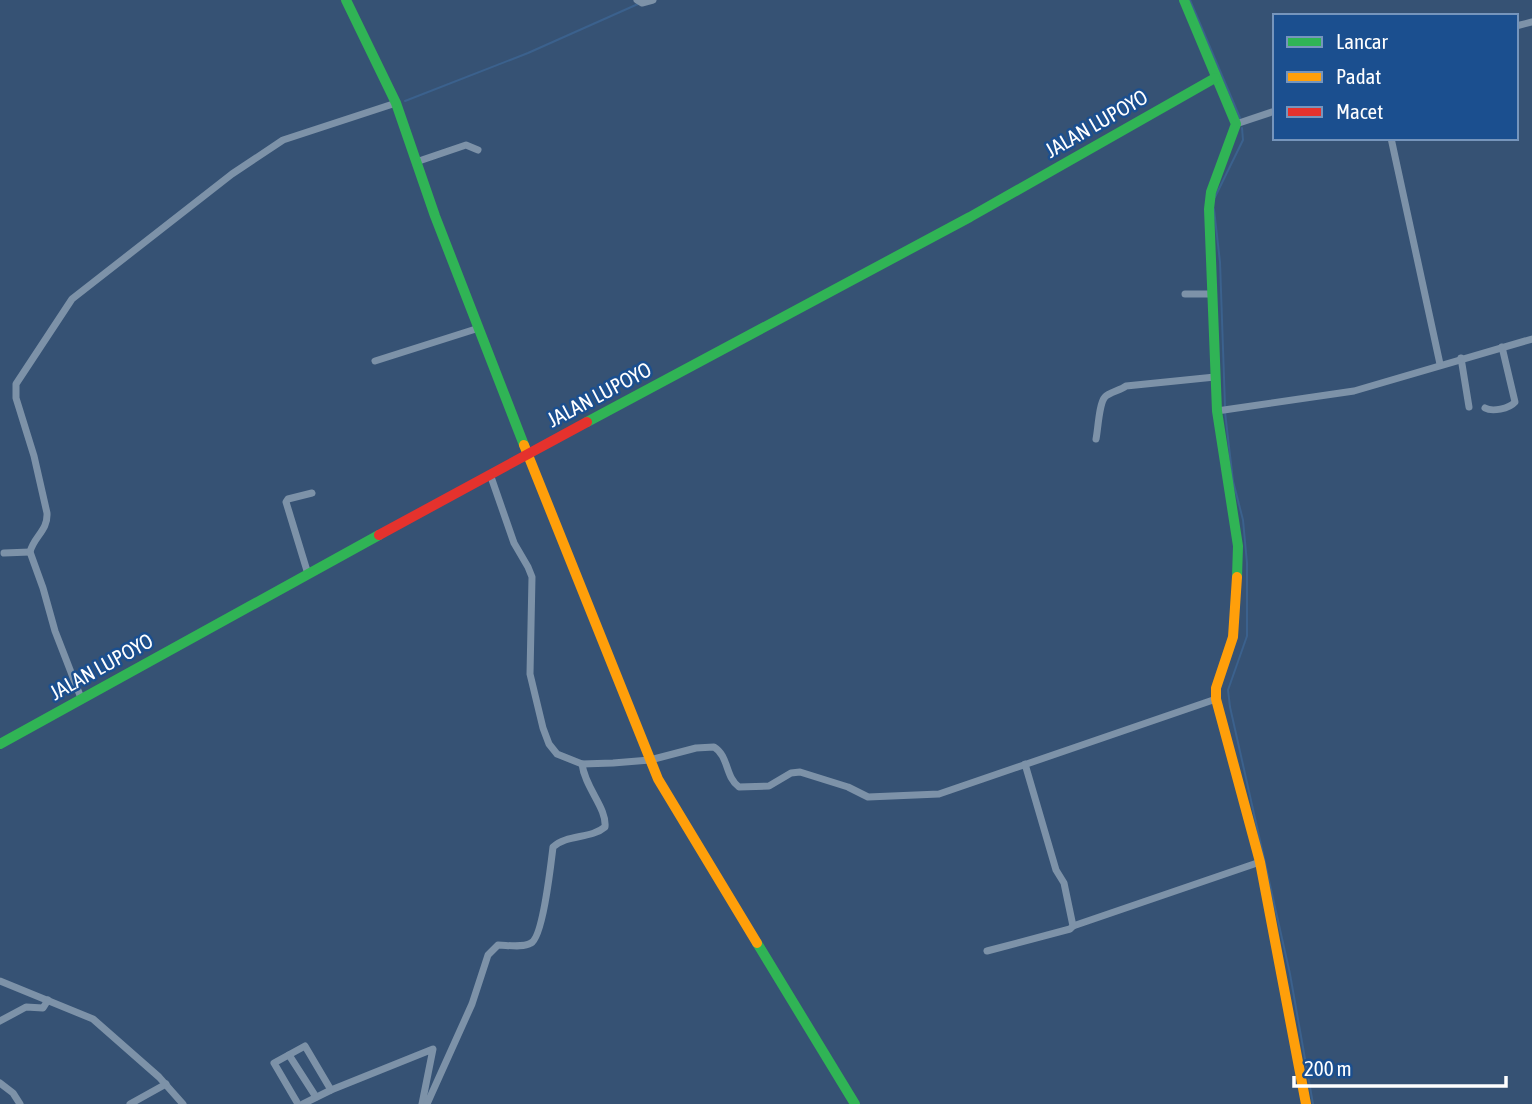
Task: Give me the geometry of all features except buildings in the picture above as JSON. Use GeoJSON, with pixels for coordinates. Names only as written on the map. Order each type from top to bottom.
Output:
{"type":"FeatureCollection","features":[{"type":"Feature","properties":{"kind":"street"},"geometry":{"type":"LineString","coordinates":[[345,0],[396,103],[528,458],[650,760],[680,817],[855,1104]]}},
{"type":"Feature","properties":{"kind":"street"},"geometry":{"type":"LineString","coordinates":[[636,0],[653,0]]}},
{"type":"Feature","properties":{"kind":"street"},"geometry":{"type":"LineString","coordinates":[[1184,0],[1236,124],[1215,179],[1210,202],[1212,378],[1222,411],[1227,486],[1238,546],[1233,637],[1216,688],[1216,699],[1260,862],[1306,1104]]}},
{"type":"Feature","properties":{"kind":"street","name":"JALAN LUPOYO"},"geometry":{"type":"LineString","coordinates":[[0,744],[490,474],[528,458],[1217,83]]}},
{"type":"Feature","properties":{"kind":"street"},"geometry":{"type":"LineString","coordinates":[[81,698],[55,631],[30,552],[31,546],[43,533],[48,522],[14,389],[72,299],[232,174],[283,140],[396,103]]}},
{"type":"Feature","properties":{"kind":"street"},"geometry":{"type":"LineString","coordinates":[[1236,124],[1273,112]]}},
{"type":"Feature","properties":{"kind":"street"},"geometry":{"type":"LineString","coordinates":[[1392,140],[1440,364]]}},
{"type":"Feature","properties":{"kind":"street"},"geometry":{"type":"LineString","coordinates":[[416,162],[466,145],[478,150]]}},
{"type":"Feature","properties":{"kind":"street"},"geometry":{"type":"LineString","coordinates":[[1185,294],[1209,294]]}},
{"type":"Feature","properties":{"kind":"street"},"geometry":{"type":"LineString","coordinates":[[375,361],[479,328]]}},
{"type":"Feature","properties":{"kind":"street"},"geometry":{"type":"LineString","coordinates":[[1222,411],[1354,391],[1532,339]]}},
{"type":"Feature","properties":{"kind":"street"},"geometry":{"type":"LineString","coordinates":[[1485,408],[1490,410],[1511,406],[1515,402],[1502,347]]}},
{"type":"Feature","properties":{"kind":"street"},"geometry":{"type":"LineString","coordinates":[[1461,358],[1469,407]]}},
{"type":"Feature","properties":{"kind":"street"},"geometry":{"type":"LineString","coordinates":[[1096,439],[1101,403],[1108,395],[1126,386],[1212,378]]}},
{"type":"Feature","properties":{"kind":"street"},"geometry":{"type":"LineString","coordinates":[[490,474],[514,542],[531,577],[530,674],[543,728],[549,744],[557,754],[582,764],[650,760],[696,748],[714,747],[723,754],[734,784],[739,787],[769,786],[791,773],[800,772],[848,787],[868,797],[939,794],[1216,699]]}},
{"type":"Feature","properties":{"kind":"street"},"geometry":{"type":"LineString","coordinates":[[308,574],[286,502],[288,499],[312,493]]}},
{"type":"Feature","properties":{"kind":"street"},"geometry":{"type":"LineString","coordinates":[[4,553],[30,552]]}},
{"type":"Feature","properties":{"kind":"street"},"geometry":{"type":"LineString","coordinates":[[424,1104],[472,1004],[488,955],[498,944],[528,945],[536,939],[549,883],[553,847],[562,841],[593,834],[605,827],[603,814],[586,782],[582,764]]}},
{"type":"Feature","properties":{"kind":"street"},"geometry":{"type":"LineString","coordinates":[[1026,764],[1056,870],[1064,883],[1073,926]]}},
{"type":"Feature","properties":{"kind":"street"},"geometry":{"type":"LineString","coordinates":[[987,951],[1070,929],[1260,862]]}},
{"type":"Feature","properties":{"kind":"street"},"geometry":{"type":"LineString","coordinates":[[0,981],[93,1019],[166,1084],[183,1104]]}},
{"type":"Feature","properties":{"kind":"street"},"geometry":{"type":"LineString","coordinates":[[0,1021],[26,1007],[43,1008],[48,1000]]}},
{"type":"Feature","properties":{"kind":"street"},"geometry":{"type":"LineString","coordinates":[[298,1104],[274,1063],[305,1046],[331,1090]]}},
{"type":"Feature","properties":{"kind":"street"},"geometry":{"type":"LineString","coordinates":[[303,1104],[433,1049],[424,1104]]}},
{"type":"Feature","properties":{"kind":"street"},"geometry":{"type":"LineString","coordinates":[[289,1055],[316,1097]]}},
{"type":"Feature","properties":{"kind":"street"},"geometry":{"type":"LineString","coordinates":[[0,1083],[13,1093],[20,1104]]}},
{"type":"Feature","properties":{"kind":"street"},"geometry":{"type":"LineString","coordinates":[[130,1104],[166,1084]]}},
{"type":"Feature","properties":{"kind":"waterway"},"geometry":{"type":"LineString","coordinates":[[1190,0],[1240,118]]}},
{"type":"Feature","properties":{"kind":"waterway"},"geometry":{"type":"LineString","coordinates":[[405,101],[528,53],[638,4]]}},
{"type":"Feature","properties":{"kind":"waterway"},"geometry":{"type":"LineString","coordinates":[[1215,197],[1243,140],[1242,128]]}},
{"type":"Feature","properties":{"kind":"waterway"},"geometry":{"type":"LineString","coordinates":[[1214,209],[1220,262],[1225,406]]}},
{"type":"Feature","properties":{"kind":"waterway"},"geometry":{"type":"LineString","coordinates":[[1225,412],[1233,481],[1243,520],[1247,563],[1247,636],[1228,690],[1230,707],[1290,974],[1313,1104]]}},
{"type":"Feature","properties":{"kind":"traffic: fast"},"geometry":{"type":"LineString","coordinates":[[346,0],[396,103],[435,216],[524,445]]}},
{"type":"Feature","properties":{"kind":"traffic: fast"},"geometry":{"type":"LineString","coordinates":[[1184,0],[1236,124],[1211,192],[1209,209],[1217,411],[1238,546],[1237,577]]}},
{"type":"Feature","properties":{"kind":"traffic: fast"},"geometry":{"type":"LineString","coordinates":[[587,422],[970,217],[1215,78]]}},
{"type":"Feature","properties":{"kind":"traffic: fast"},"geometry":{"type":"LineString","coordinates":[[0,744],[379,535]]}},
{"type":"Feature","properties":{"kind":"traffic: fast"},"geometry":{"type":"LineString","coordinates":[[757,943],[855,1104]]}},
{"type":"Feature","properties":{"kind":"traffic: slow"},"geometry":{"type":"LineString","coordinates":[[524,445],[658,779],[757,943]]}},
{"type":"Feature","properties":{"kind":"traffic: slow"},"geometry":{"type":"LineString","coordinates":[[1237,577],[1233,637],[1216,688],[1216,699],[1260,862],[1306,1104]]}},
{"type":"Feature","properties":{"kind":"traffic: jam"},"geometry":{"type":"LineString","coordinates":[[379,535],[587,422]]}}]}
